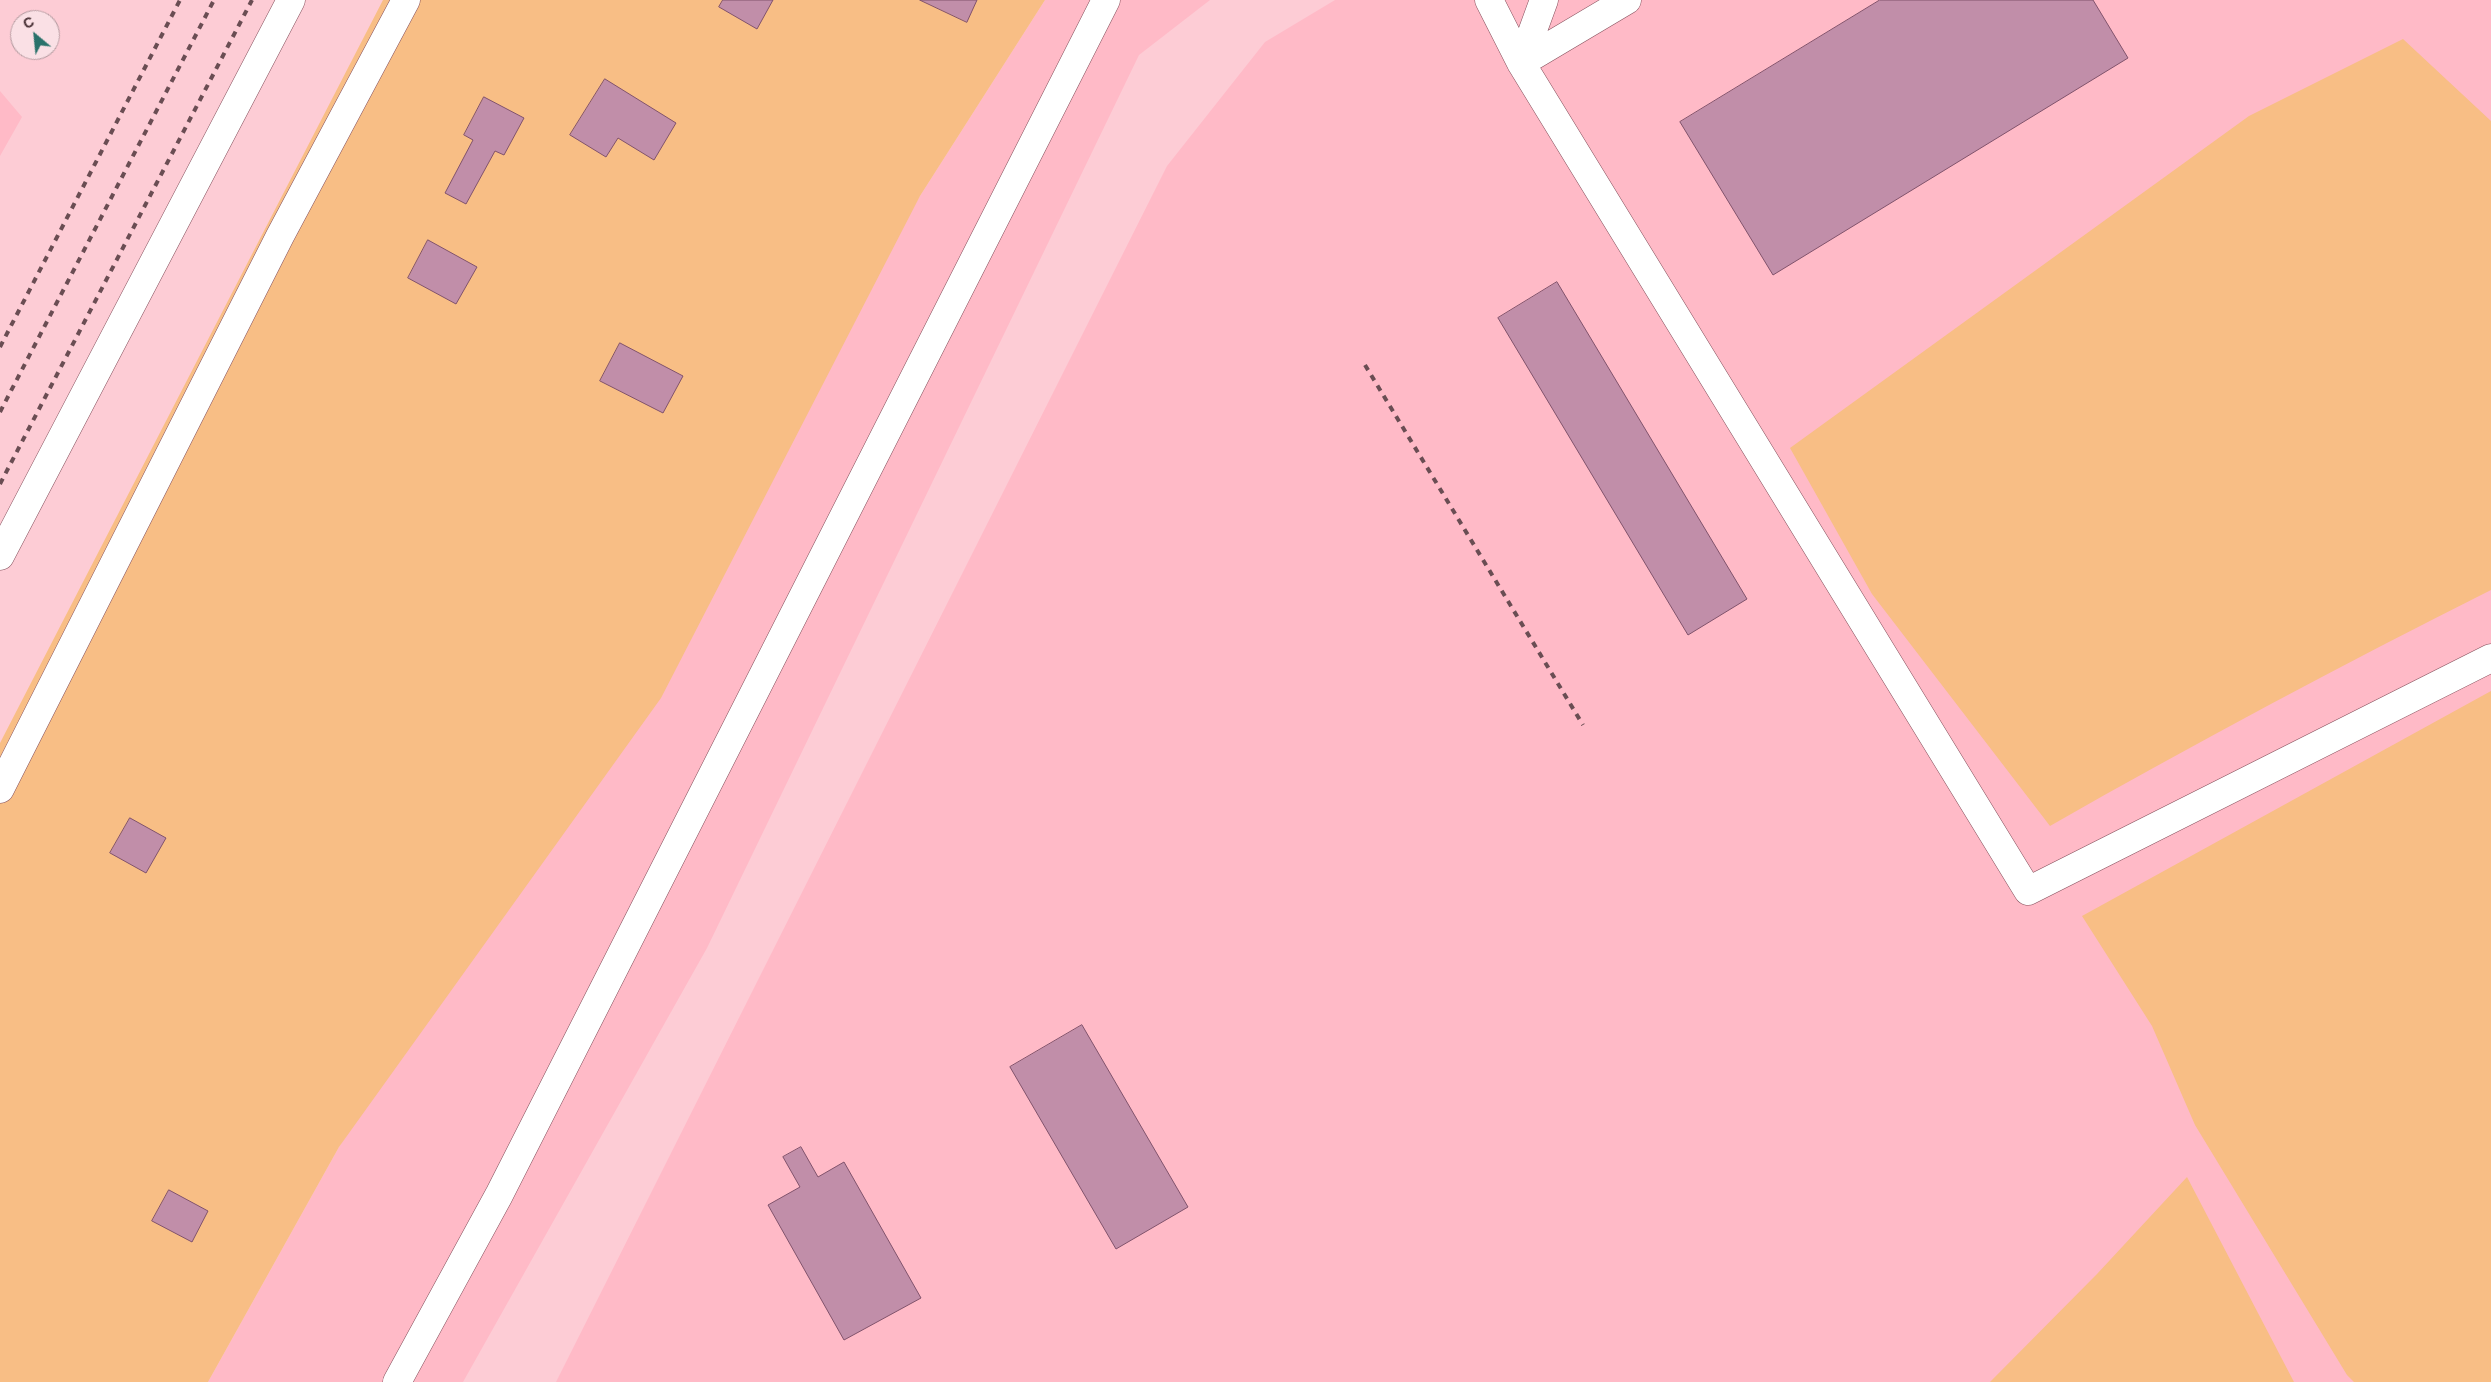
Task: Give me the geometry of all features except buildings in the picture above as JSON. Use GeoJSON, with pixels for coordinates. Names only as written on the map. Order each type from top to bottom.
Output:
{"type":"FeatureCollection","features":[{"type":"Feature","properties":{"kind":"street"},"geometry":{"type":"LineString","coordinates":[[0,556],[291,0]]}},
{"type":"Feature","properties":{"kind":"street"},"geometry":{"type":"LineString","coordinates":[[0,789],[280,236],[406,0]]}},
{"type":"Feature","properties":{"kind":"street"},"geometry":{"type":"LineString","coordinates":[[397,1382],[499,1195],[1106,0]]}},
{"type":"Feature","properties":{"kind":"street"},"geometry":{"type":"LineString","coordinates":[[1489,0],[1521,63],[2028,891],[2491,658]]}},
{"type":"Feature","properties":{"kind":"street"},"geometry":{"type":"LineString","coordinates":[[1521,63],[1544,0]]}},
{"type":"Feature","properties":{"kind":"street"},"geometry":{"type":"LineString","coordinates":[[1521,63],[1627,0]]}},
{"type":"Feature","properties":{"kind":"shaded area"},"geometry":{"type":"Polygon","coordinates":[[[383,0],[1045,0],[920,196],[661,698],[339,1147],[208,1382],[0,1382],[0,743],[383,0]]]}},
{"type":"Feature","properties":{"kind":"shaded area"},"geometry":{"type":"Polygon","coordinates":[[[1045,0],[1210,0],[1139,55],[707,948],[463,1382],[208,1382],[339,1147],[920,196],[1045,0]]]}},
{"type":"Feature","properties":{"kind":"shaded area"},"geometry":{"type":"Polygon","coordinates":[[[1335,0],[2491,0],[2491,1382],[556,1382],[1167,166],[1265,42],[1335,0]]]}},
{"type":"Feature","properties":{"kind":"shaded area"},"geometry":{"type":"Polygon","coordinates":[[[2403,39],[2491,121],[2491,590],[2269,705],[2050,826],[1872,594],[1790,448],[2249,116],[2403,39]]]}},
{"type":"Feature","properties":{"kind":"shaded area"},"geometry":{"type":"Polygon","coordinates":[[[0,91],[22,117],[0,156],[0,91]]]}},
{"type":"Feature","properties":{"kind":"shaded area"},"geometry":{"type":"Polygon","coordinates":[[[2491,691],[2491,1382],[2354,1382],[2347,1375],[2195,1125],[2152,1026],[2082,916],[2491,691]]]}},
{"type":"Feature","properties":{"kind":"shaded area"},"geometry":{"type":"Polygon","coordinates":[[[2187,1177],[2294,1382],[1990,1382],[2097,1274],[2187,1177]]]}},
{"type":"Feature","properties":{"kind":"railway"},"geometry":{"type":"LineString","coordinates":[[0,347],[180,0]]}},
{"type":"Feature","properties":{"kind":"railway"},"geometry":{"type":"LineString","coordinates":[[0,412],[214,0]]}},
{"type":"Feature","properties":{"kind":"railway"},"geometry":{"type":"LineString","coordinates":[[0,484],[252,0]]}},
{"type":"Feature","properties":{"kind":"railway"},"geometry":{"type":"LineString","coordinates":[[1365,365],[1583,725]]}}]}
